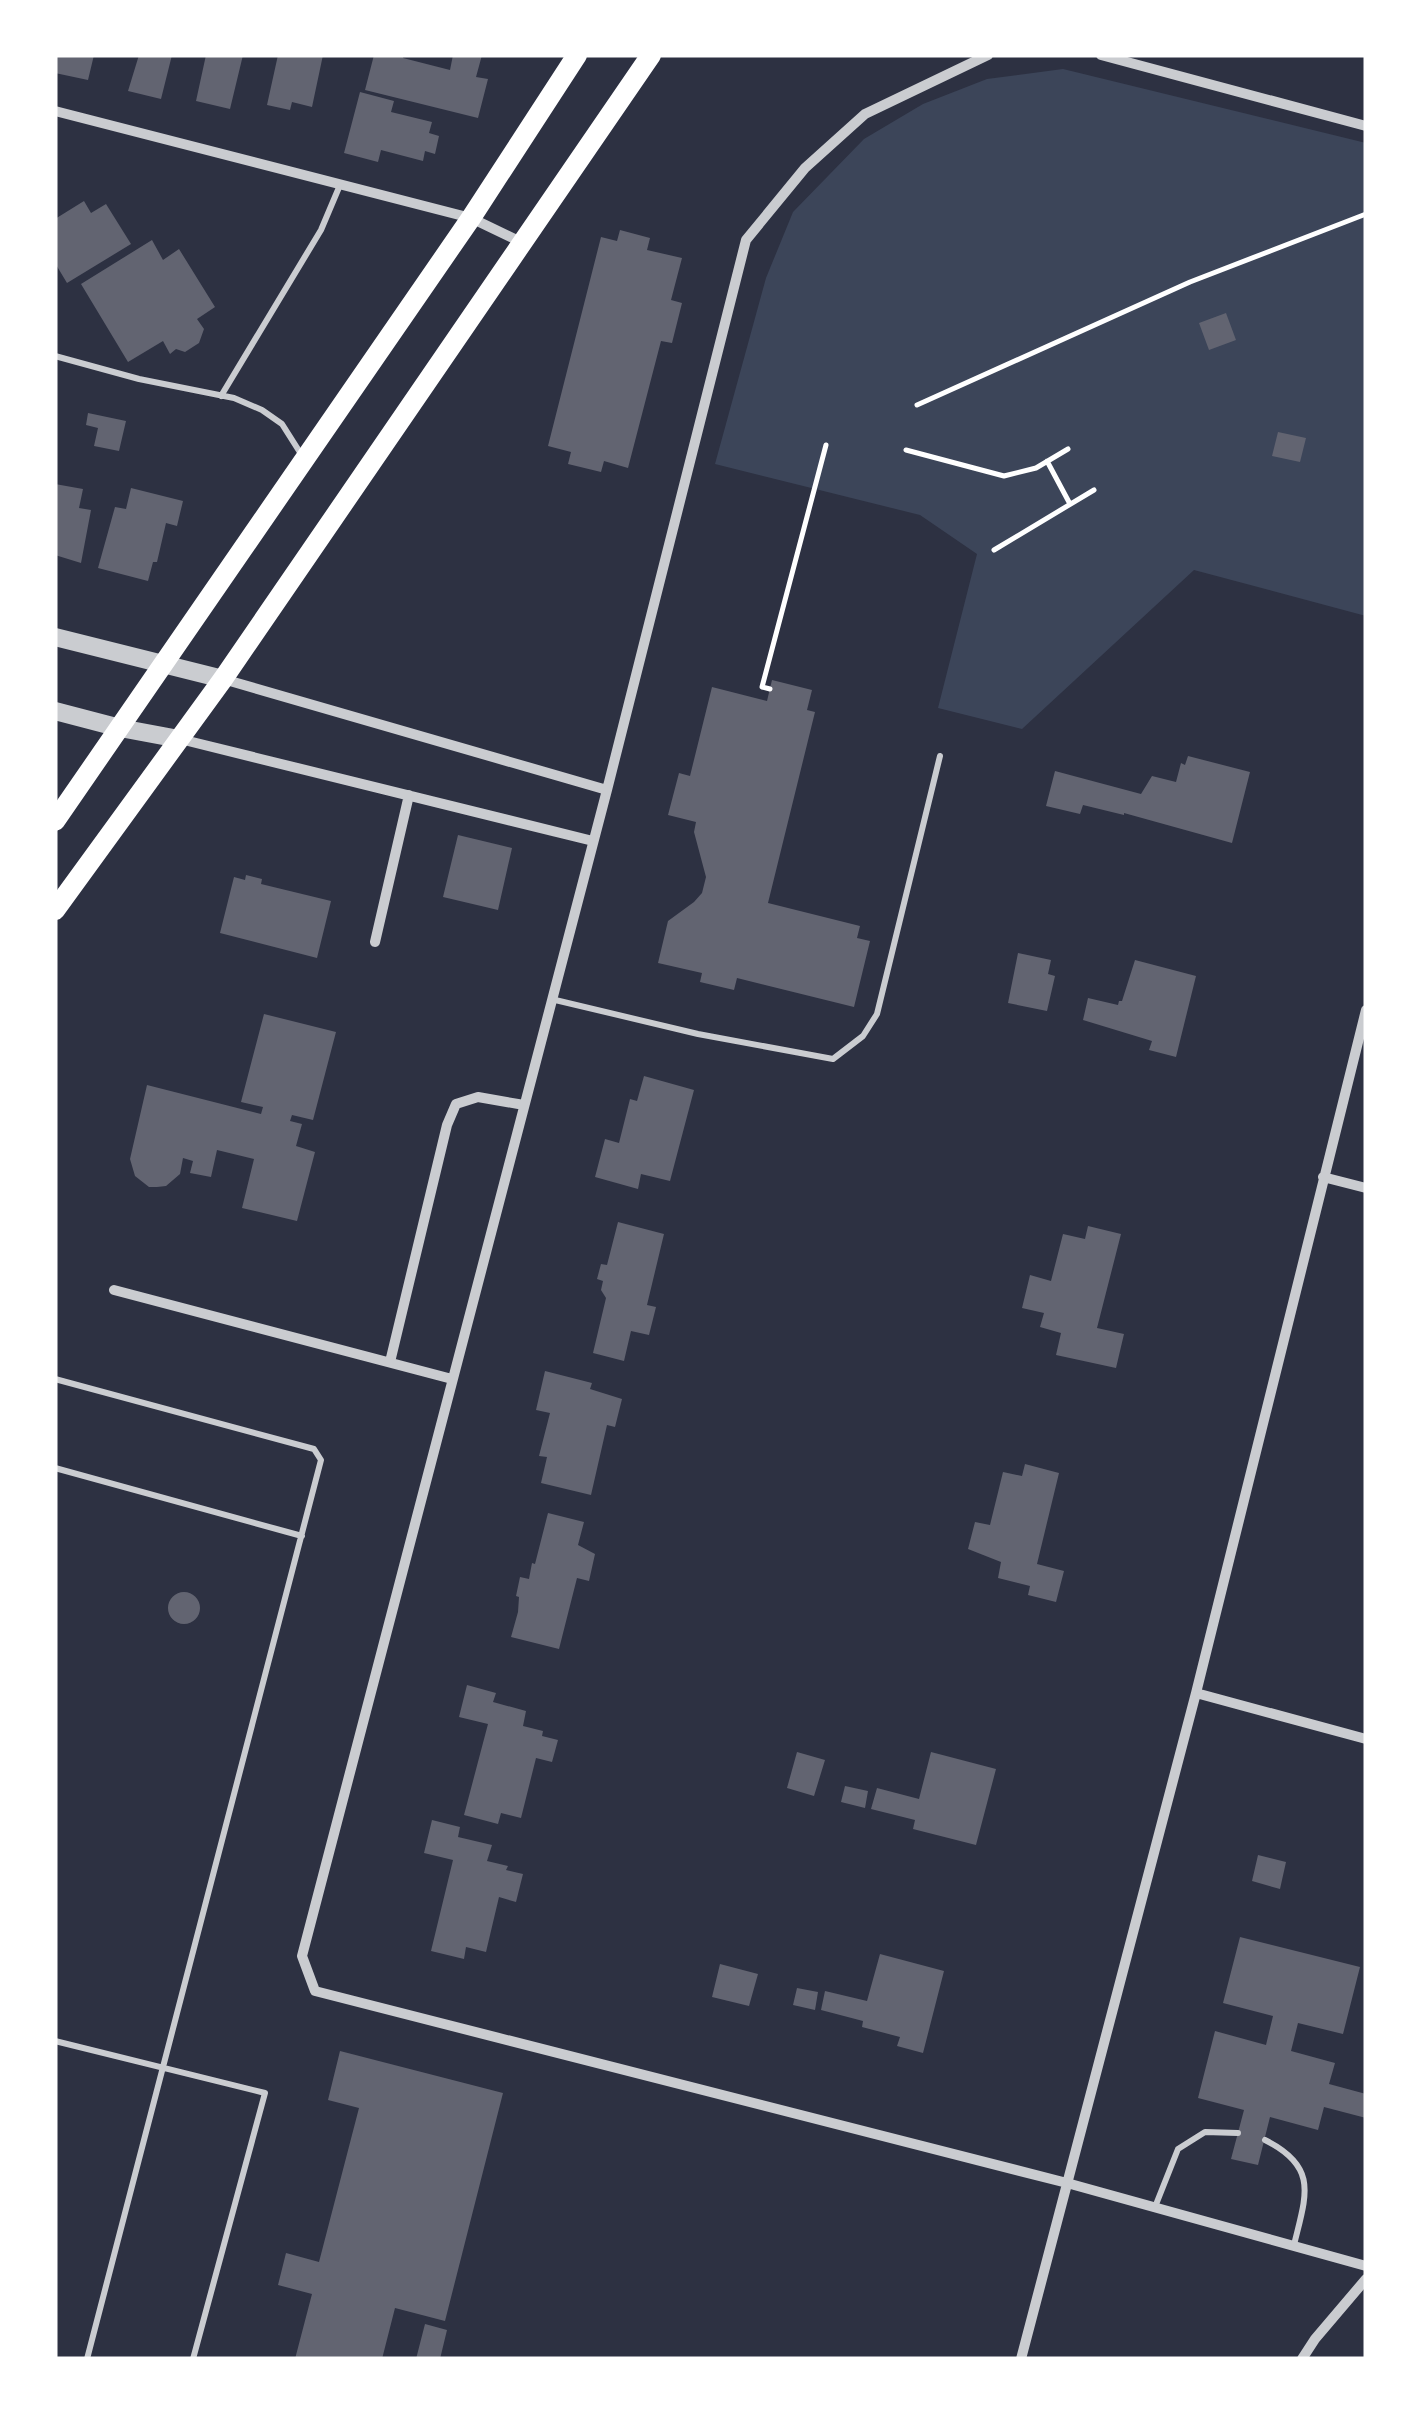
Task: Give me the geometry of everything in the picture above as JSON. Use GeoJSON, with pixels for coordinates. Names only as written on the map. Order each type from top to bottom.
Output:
{"type":"FeatureCollection","features":[{"type":"Feature","properties":{"kind":"main road"},"geometry":{"type":"LineString","coordinates":[[55,820],[471,218],[578,55]]}},
{"type":"Feature","properties":{"kind":"main road"},"geometry":{"type":"LineString","coordinates":[[55,910],[222,679],[651,55]]}},
{"type":"Feature","properties":{"kind":"street"},"geometry":{"type":"LineString","coordinates":[[988,55],[865,114],[804,168],[746,240],[607,790],[302,1956],[315,1991],[1067,2182],[1366,2266]]}},
{"type":"Feature","properties":{"kind":"street"},"geometry":{"type":"LineString","coordinates":[[1101,55],[1366,126]]}},
{"type":"Feature","properties":{"kind":"street"},"geometry":{"type":"LineString","coordinates":[[55,111],[471,218],[524,244]]}},
{"type":"Feature","properties":{"kind":"street"},"geometry":{"type":"LineString","coordinates":[[55,637],[222,679],[607,790]]}},
{"type":"Feature","properties":{"kind":"street"},"geometry":{"type":"LineString","coordinates":[[55,711],[593,841]]}},
{"type":"Feature","properties":{"kind":"street"},"geometry":{"type":"LineString","coordinates":[[375,942],[409,795]]}},
{"type":"Feature","properties":{"kind":"street"},"geometry":{"type":"LineString","coordinates":[[1021,2359],[1196,1693],[1366,1010]]}},
{"type":"Feature","properties":{"kind":"street"},"geometry":{"type":"LineString","coordinates":[[390,1362],[447,1125],[456,1104],[478,1097],[524,1105]]}},
{"type":"Feature","properties":{"kind":"street"},"geometry":{"type":"LineString","coordinates":[[1322,1177],[1366,1188]]}},
{"type":"Feature","properties":{"kind":"street"},"geometry":{"type":"LineString","coordinates":[[114,1290],[452,1379]]}},
{"type":"Feature","properties":{"kind":"street"},"geometry":{"type":"LineString","coordinates":[[1196,1693],[1366,1739]]}},
{"type":"Feature","properties":{"kind":"street"},"geometry":{"type":"LineString","coordinates":[[1302,2359],[1366,2280]]}},
{"type":"Feature","properties":{"kind":"lane"},"geometry":{"type":"LineString","coordinates":[[221,396],[321,230],[340,185]]}},
{"type":"Feature","properties":{"kind":"lane"},"geometry":{"type":"LineString","coordinates":[[55,356],[221,396],[262,410],[282,424],[305,460]]}},
{"type":"Feature","properties":{"kind":"lane"},"geometry":{"type":"LineString","coordinates":[[552,999],[698,1034],[833,1059],[864,1036],[877,1014],[940,756]]}},
{"type":"Feature","properties":{"kind":"lane"},"geometry":{"type":"LineString","coordinates":[[55,1379],[314,1448],[321,1460],[87,2359]]}},
{"type":"Feature","properties":{"kind":"lane"},"geometry":{"type":"LineString","coordinates":[[55,1468],[302,1536]]}},
{"type":"Feature","properties":{"kind":"lane"},"geometry":{"type":"LineString","coordinates":[[55,2041],[265,2093],[192,2359]]}},
{"type":"Feature","properties":{"kind":"lane"},"geometry":{"type":"LineString","coordinates":[[1155,2207],[1178,2149],[1205,2132],[1238,2133]]}},
{"type":"Feature","properties":{"kind":"lane"},"geometry":{"type":"LineString","coordinates":[[1264,2140],[1292,2153],[1304,2179],[1306,2195],[1293,2246]]}},
{"type":"Feature","properties":{"kind":"path"},"geometry":{"type":"LineString","coordinates":[[918,405],[1190,282],[1366,214]]}},
{"type":"Feature","properties":{"kind":"path"},"geometry":{"type":"LineString","coordinates":[[770,689],[762,687],[826,446]]}},
{"type":"Feature","properties":{"kind":"path"},"geometry":{"type":"LineString","coordinates":[[906,450],[1004,476],[1036,468],[1068,449]]}},
{"type":"Feature","properties":{"kind":"path"},"geometry":{"type":"LineString","coordinates":[[1047,462],[1070,504]]}},
{"type":"Feature","properties":{"kind":"path"},"geometry":{"type":"LineString","coordinates":[[994,550],[1094,490]]}},
{"type":"Feature","properties":{"kind":"shaded area"},"geometry":{"type":"Polygon","coordinates":[[[1063,69],[1366,143],[1366,616],[1194,570],[1022,729],[938,708],[977,554],[920,515],[715,464],[766,278],[793,212],[864,139],[923,104],[987,79],[1063,69]]]}},
{"type":"Feature","properties":{"kind":"building"},"geometry":{"type":"Polygon","coordinates":[[[55,55],[94,55],[88,80],[55,73],[55,55]]]}},
{"type":"Feature","properties":{"kind":"building"},"geometry":{"type":"Polygon","coordinates":[[[139,55],[172,55],[161,99],[128,91],[139,55]]]}},
{"type":"Feature","properties":{"kind":"building"},"geometry":{"type":"Polygon","coordinates":[[[206,55],[243,55],[230,109],[196,101],[206,55]]]}},
{"type":"Feature","properties":{"kind":"building"},"geometry":{"type":"Polygon","coordinates":[[[278,55],[323,55],[312,107],[292,102],[290,110],[267,105],[278,55]]]}},
{"type":"Feature","properties":{"kind":"building"},"geometry":{"type":"Polygon","coordinates":[[[374,55],[404,55],[403,58],[450,70],[453,55],[482,55],[476,77],[488,79],[478,118],[365,90],[374,55]]]}},
{"type":"Feature","properties":{"kind":"building"},"geometry":{"type":"Polygon","coordinates":[[[360,92],[394,101],[391,112],[432,122],[429,133],[439,136],[435,154],[425,151],[423,161],[381,150],[378,162],[344,153],[360,92]]]}},
{"type":"Feature","properties":{"kind":"building"},"geometry":{"type":"Polygon","coordinates":[[[84,201],[91,213],[106,204],[131,244],[67,283],[55,263],[55,219],[84,201]]]}},
{"type":"Feature","properties":{"kind":"building"},"geometry":{"type":"Polygon","coordinates":[[[620,230],[650,238],[647,250],[682,258],[671,300],[682,303],[672,343],[661,341],[628,468],[604,461],[601,472],[568,464],[571,452],[548,446],[601,237],[617,241],[620,230]]]}},
{"type":"Feature","properties":{"kind":"building"},"geometry":{"type":"Polygon","coordinates":[[[152,240],[163,260],[179,249],[215,307],[197,319],[204,329],[199,343],[185,352],[176,349],[170,354],[163,341],[128,362],[81,284],[152,240]]]}},
{"type":"Feature","properties":{"kind":"building"},"geometry":{"type":"Polygon","coordinates":[[[1226,313],[1236,340],[1209,350],[1199,323],[1226,313]]]}},
{"type":"Feature","properties":{"kind":"building"},"geometry":{"type":"Polygon","coordinates":[[[88,413],[126,421],[119,451],[94,446],[98,428],[86,425],[88,413]]]}},
{"type":"Feature","properties":{"kind":"building"},"geometry":{"type":"Polygon","coordinates":[[[1278,432],[1306,438],[1300,462],[1272,456],[1278,432]]]}},
{"type":"Feature","properties":{"kind":"building"},"geometry":{"type":"Polygon","coordinates":[[[55,484],[83,489],[79,508],[91,510],[81,563],[55,555],[55,484]]]}},
{"type":"Feature","properties":{"kind":"building"},"geometry":{"type":"Polygon","coordinates":[[[131,488],[183,501],[177,526],[166,523],[148,581],[98,568],[115,507],[126,509],[131,488]]]}},
{"type":"Feature","properties":{"kind":"building"},"geometry":{"type":"Polygon","coordinates":[[[772,680],[812,690],[807,710],[815,712],[768,903],[860,926],[857,938],[870,941],[854,1007],[737,978],[734,990],[700,982],[702,973],[658,963],[668,921],[702,893],[706,877],[694,832],[696,822],[668,815],[679,773],[690,776],[712,687],[767,701],[772,680]]]}},
{"type":"Feature","properties":{"kind":"building"},"geometry":{"type":"Polygon","coordinates":[[[1188,756],[1250,772],[1232,843],[1124,813],[1083,805],[1080,814],[1046,806],[1055,771],[1141,794],[1152,776],[1176,782],[1181,763],[1185,765],[1188,756]]]}},
{"type":"Feature","properties":{"kind":"building"},"geometry":{"type":"Polygon","coordinates":[[[458,835],[512,848],[498,910],[443,897],[458,835]]]}},
{"type":"Feature","properties":{"kind":"building"},"geometry":{"type":"Polygon","coordinates":[[[246,875],[262,879],[261,884],[331,901],[317,958],[220,933],[234,877],[245,880],[246,875]]]}},
{"type":"Feature","properties":{"kind":"building"},"geometry":{"type":"Polygon","coordinates":[[[1018,953],[1051,960],[1048,974],[1055,976],[1047,1011],[1008,1003],[1018,953]]]}},
{"type":"Feature","properties":{"kind":"building"},"geometry":{"type":"Polygon","coordinates":[[[1135,960],[1196,976],[1176,1057],[1149,1050],[1152,1041],[1083,1020],[1088,998],[1118,1005],[1122,1001],[1135,960]]]}},
{"type":"Feature","properties":{"kind":"building"},"geometry":{"type":"Polygon","coordinates":[[[264,1014],[336,1032],[313,1120],[292,1115],[290,1121],[302,1124],[296,1146],[315,1152],[297,1221],[242,1208],[254,1159],[217,1150],[211,1177],[190,1173],[193,1161],[183,1158],[180,1174],[166,1186],[149,1187],[135,1176],[130,1159],[147,1085],[261,1114],[263,1107],[241,1102],[264,1014]]]}},
{"type":"Feature","properties":{"kind":"building"},"geometry":{"type":"Polygon","coordinates":[[[644,1076],[694,1090],[670,1181],[641,1174],[638,1189],[595,1177],[605,1139],[619,1143],[630,1099],[637,1101],[644,1076]]]}},
{"type":"Feature","properties":{"kind":"building"},"geometry":{"type":"Polygon","coordinates":[[[618,1222],[664,1234],[647,1305],[656,1307],[649,1335],[631,1331],[624,1361],[593,1353],[606,1298],[601,1290],[603,1281],[597,1279],[601,1264],[607,1265],[618,1222]]]}},
{"type":"Feature","properties":{"kind":"building"},"geometry":{"type":"Polygon","coordinates":[[[1088,1226],[1121,1234],[1097,1328],[1124,1334],[1116,1368],[1056,1355],[1061,1333],[1040,1327],[1044,1313],[1022,1308],[1030,1275],[1051,1281],[1063,1234],[1085,1239],[1088,1226]]]}},
{"type":"Feature","properties":{"kind":"building"},"geometry":{"type":"Polygon","coordinates":[[[545,1371],[592,1383],[590,1389],[622,1399],[615,1427],[607,1425],[591,1495],[541,1483],[547,1457],[539,1456],[550,1413],[536,1410],[545,1371]]]}},
{"type":"Feature","properties":{"kind":"building"},"geometry":{"type":"Polygon","coordinates":[[[1025,1464],[1059,1473],[1037,1564],[1064,1571],[1056,1602],[1028,1595],[1030,1586],[998,1578],[1001,1562],[968,1549],[975,1522],[990,1525],[1003,1472],[1022,1476],[1025,1464]]]}},
{"type":"Feature","properties":{"kind":"building"},"geometry":{"type":"Polygon","coordinates":[[[548,1513],[584,1522],[578,1545],[595,1554],[589,1581],[577,1578],[559,1649],[511,1637],[518,1612],[520,1577],[529,1579],[548,1513]]]}},
{"type":"Feature","properties":{"kind":"building"},"geometry":{"type":"Polygon","coordinates":[[[184,1592],[195,1597],[200,1608],[195,1619],[184,1624],[173,1619],[168,1608],[173,1597],[184,1592]]]}},
{"type":"Feature","properties":{"kind":"building"},"geometry":{"type":"Polygon","coordinates":[[[467,1685],[496,1693],[493,1702],[526,1711],[523,1726],[558,1740],[552,1762],[536,1758],[521,1818],[501,1813],[498,1824],[464,1815],[488,1724],[459,1717],[467,1685]]]}},
{"type":"Feature","properties":{"kind":"building"},"geometry":{"type":"Polygon","coordinates":[[[797,1752],[825,1760],[814,1796],[787,1788],[797,1752]]]}},
{"type":"Feature","properties":{"kind":"building"},"geometry":{"type":"Polygon","coordinates":[[[931,1752],[996,1769],[976,1845],[913,1829],[915,1820],[871,1809],[877,1788],[919,1799],[931,1752]]]}},
{"type":"Feature","properties":{"kind":"building"},"geometry":{"type":"Polygon","coordinates":[[[845,1786],[868,1791],[865,1808],[841,1802],[845,1786]]]}},
{"type":"Feature","properties":{"kind":"building"},"geometry":{"type":"Polygon","coordinates":[[[432,1820],[460,1827],[458,1837],[492,1845],[487,1861],[523,1874],[516,1902],[499,1897],[486,1952],[466,1947],[464,1959],[431,1951],[453,1860],[424,1853],[432,1820]]]}},
{"type":"Feature","properties":{"kind":"building"},"geometry":{"type":"Polygon","coordinates":[[[1258,1855],[1286,1862],[1280,1889],[1252,1881],[1258,1855]]]}},
{"type":"Feature","properties":{"kind":"building"},"geometry":{"type":"Polygon","coordinates":[[[1240,1937],[1360,1967],[1343,2034],[1298,2023],[1291,2051],[1335,2063],[1329,2084],[1366,2094],[1366,2118],[1324,2107],[1318,2130],[1270,2117],[1258,2165],[1231,2159],[1244,2110],[1198,2098],[1215,2031],[1266,2045],[1273,2016],[1223,2003],[1240,1937]]]}},
{"type":"Feature","properties":{"kind":"building"},"geometry":{"type":"Polygon","coordinates":[[[880,1954],[944,1971],[923,2053],[897,2046],[900,2037],[862,2027],[863,2021],[821,2010],[825,1991],[867,2001],[880,1954]]]}},
{"type":"Feature","properties":{"kind":"building"},"geometry":{"type":"Polygon","coordinates":[[[720,1964],[758,1974],[749,2006],[712,1997],[720,1964]]]}},
{"type":"Feature","properties":{"kind":"building"},"geometry":{"type":"Polygon","coordinates":[[[797,1988],[818,1992],[815,2010],[793,2005],[797,1988]]]}},
{"type":"Feature","properties":{"kind":"building"},"geometry":{"type":"Polygon","coordinates":[[[340,2051],[503,2093],[445,2321],[395,2308],[382,2359],[295,2359],[312,2294],[278,2285],[286,2253],[319,2262],[359,2108],[328,2100],[340,2051]]]}},
{"type":"Feature","properties":{"kind":"building"},"geometry":{"type":"Polygon","coordinates":[[[425,2324],[447,2330],[440,2359],[416,2359],[425,2324]]]}}]}
